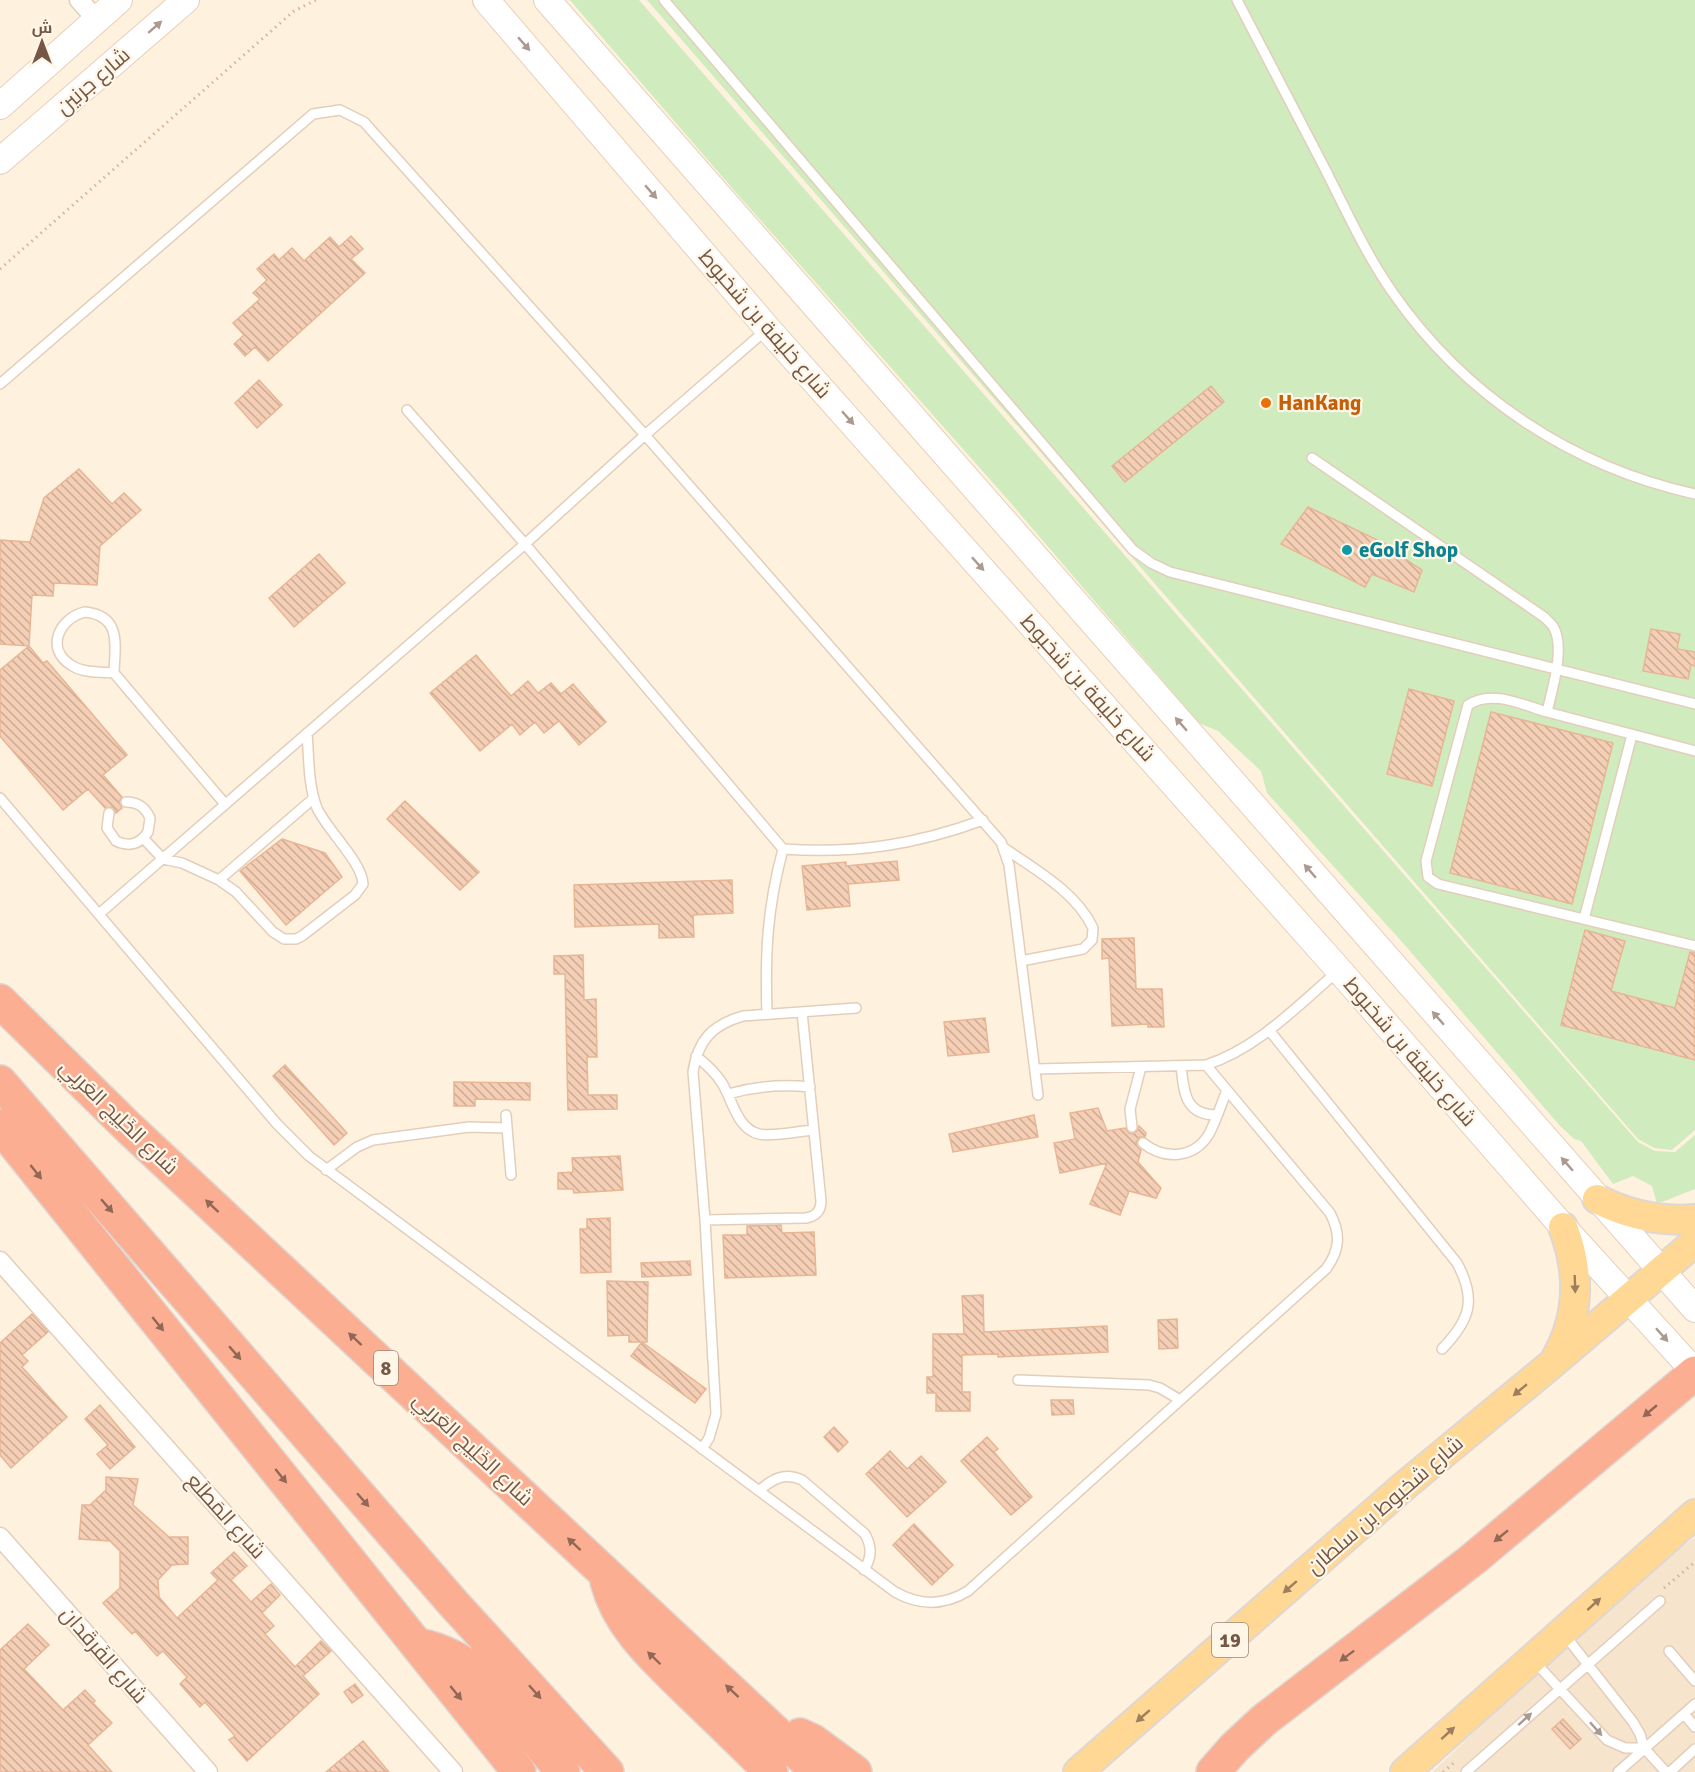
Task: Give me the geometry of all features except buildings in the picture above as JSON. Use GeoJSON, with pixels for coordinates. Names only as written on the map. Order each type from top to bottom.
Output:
{"type":"FeatureCollection","features":[{"type":"Feature","properties":{"kind":"highway","name":"شارع الخَلِيج العَربِي"},"geometry":{"type":"LineString","coordinates":[[0,1001],[137,1136],[818,1772]]}},
{"type":"Feature","properties":{"kind":"highway"},"geometry":{"type":"LineString","coordinates":[[0,1082],[453,1603],[607,1772]]}},
{"type":"Feature","properties":{"kind":"highway"},"geometry":{"type":"LineString","coordinates":[[0,1126],[519,1772]]}},
{"type":"Feature","properties":{"kind":"highway"},"geometry":{"type":"LineString","coordinates":[[1213,1772],[1264,1720],[1472,1560],[1695,1372]]}},
{"type":"Feature","properties":{"kind":"highway"},"geometry":{"type":"LineString","coordinates":[[604,1572],[615,1605],[634,1636],[771,1772]]}},
{"type":"Feature","properties":{"kind":"highway"},"geometry":{"type":"LineString","coordinates":[[416,1644],[453,1655],[483,1678],[563,1772]]}},
{"type":"Feature","properties":{"kind":"highway"},"geometry":{"type":"LineString","coordinates":[[775,1731],[795,1733],[813,1741],[855,1772]]}},
{"type":"Feature","properties":{"kind":"main road","name":"شارع جرنين"},"geometry":{"type":"LineString","coordinates":[[0,106],[119,0]]}},
{"type":"Feature","properties":{"kind":"main road","name":"شارع جرنين"},"geometry":{"type":"LineString","coordinates":[[0,161],[186,0]]}},
{"type":"Feature","properties":{"kind":"main road","name":"شارع خليفة بن شخبوط"},"geometry":{"type":"LineString","coordinates":[[486,0],[768,329],[1339,970],[1563,1227],[1695,1372]]}},
{"type":"Feature","properties":{"kind":"main road","name":"شارع خليفة بن شخبوط"},"geometry":{"type":"LineString","coordinates":[[548,0],[1695,1309]]}},
{"type":"Feature","properties":{"kind":"main road"},"geometry":{"type":"LineString","coordinates":[[1597,1199],[1612,1207],[1646,1217],[1664,1220],[1695,1219]]}},
{"type":"Feature","properties":{"kind":"main road"},"geometry":{"type":"LineString","coordinates":[[1554,1363],[1569,1330],[1576,1294],[1572,1253],[1563,1227]]}},
{"type":"Feature","properties":{"kind":"main road","name":"شارع شخبوط بن سلطان"},"geometry":{"type":"LineString","coordinates":[[1078,1772],[1403,1487],[1554,1363],[1695,1242]]}},
{"type":"Feature","properties":{"kind":"main road"},"geometry":{"type":"LineString","coordinates":[[1405,1772],[1695,1514]]}},
{"type":"Feature","properties":{"kind":"main road"},"geometry":{"type":"LineString","coordinates":[[1653,1551],[1665,1541],[1695,1528]]}},
{"type":"Feature","properties":{"kind":"street"},"geometry":{"type":"LineString","coordinates":[[79,0],[97,20]]}},
{"type":"Feature","properties":{"kind":"street","name":"شارع المَطلَع"},"geometry":{"type":"LineString","coordinates":[[0,1261],[453,1772]]}},
{"type":"Feature","properties":{"kind":"street","name":"شارع الفَرقَدان"},"geometry":{"type":"LineString","coordinates":[[0,1537],[208,1772]]}},
{"type":"Feature","properties":{"kind":"lane"},"geometry":{"type":"LineString","coordinates":[[664,0],[1133,550],[1151,563],[1170,572],[1695,704]]}},
{"type":"Feature","properties":{"kind":"lane"},"geometry":{"type":"LineString","coordinates":[[1237,0],[1374,264],[1408,314],[1445,357],[1497,404],[1567,448],[1629,475],[1695,494]]}},
{"type":"Feature","properties":{"kind":"lane"},"geometry":{"type":"LineString","coordinates":[[0,384],[313,114],[340,110],[364,122],[645,435],[983,820],[1004,848],[1058,886],[1080,909],[1093,928],[1092,940],[1083,949],[1021,961]]}},
{"type":"Feature","properties":{"kind":"lane"},"geometry":{"type":"LineString","coordinates":[[99,914],[525,544],[645,435],[768,329]]}},
{"type":"Feature","properties":{"kind":"lane"},"geometry":{"type":"LineString","coordinates":[[407,410],[525,544],[783,849],[817,852],[885,847],[951,832],[983,820]]}},
{"type":"Feature","properties":{"kind":"lane"},"geometry":{"type":"LineString","coordinates":[[1312,458],[1545,617],[1554,628],[1557,642],[1557,669],[1548,712]]}},
{"type":"Feature","properties":{"kind":"lane"},"geometry":{"type":"LineString","coordinates":[[114,673],[78,669],[64,659],[57,642],[62,625],[68,618],[84,612],[102,616],[109,622],[115,639],[114,673],[225,804]]}},
{"type":"Feature","properties":{"kind":"lane"},"geometry":{"type":"LineString","coordinates":[[1695,751],[1494,698],[1478,698],[1468,705],[1426,861],[1428,877],[1438,884],[1695,946]]}},
{"type":"Feature","properties":{"kind":"lane"},"geometry":{"type":"LineString","coordinates":[[144,839],[163,859],[182,863],[219,880],[236,892],[278,936],[290,940],[302,936],[355,895],[363,884],[362,877],[324,820],[314,798],[307,733]]}},
{"type":"Feature","properties":{"kind":"lane"},"geometry":{"type":"LineString","coordinates":[[1584,919],[1632,735]]}},
{"type":"Feature","properties":{"kind":"lane"},"geometry":{"type":"LineString","coordinates":[[0,798],[277,1124],[309,1156],[864,1570],[908,1600],[939,1603],[954,1599],[968,1591],[1326,1269],[1334,1259],[1339,1236],[1330,1213],[1206,1065]]}},
{"type":"Feature","properties":{"kind":"lane"},"geometry":{"type":"LineString","coordinates":[[219,880],[314,798]]}},
{"type":"Feature","properties":{"kind":"lane"},"geometry":{"type":"LineString","coordinates":[[109,813],[107,828],[116,841],[130,845],[138,843],[148,832],[150,818],[141,805],[126,802]]}},
{"type":"Feature","properties":{"kind":"lane"},"geometry":{"type":"LineString","coordinates":[[1004,848],[1009,865],[1038,1095]]}},
{"type":"Feature","properties":{"kind":"lane"},"geometry":{"type":"LineString","coordinates":[[767,1014],[766,939],[773,889],[783,849]]}},
{"type":"Feature","properties":{"kind":"lane"},"geometry":{"type":"LineString","coordinates":[[1035,1069],[1206,1065],[1240,1052],[1339,970]]}},
{"type":"Feature","properties":{"kind":"lane"},"geometry":{"type":"LineString","coordinates":[[702,1449],[709,1438],[716,1414],[705,1220],[693,1072],[696,1056],[708,1035],[728,1020],[743,1016],[856,1008]]}},
{"type":"Feature","properties":{"kind":"lane"},"geometry":{"type":"LineString","coordinates":[[705,1220],[806,1218],[816,1215],[821,1206],[802,1012]]}},
{"type":"Feature","properties":{"kind":"lane"},"geometry":{"type":"LineString","coordinates":[[1269,1030],[1457,1263],[1468,1290],[1468,1304],[1465,1318],[1458,1332],[1442,1348]]}},
{"type":"Feature","properties":{"kind":"lane"},"geometry":{"type":"LineString","coordinates":[[696,1056],[714,1073],[745,1126],[759,1134],[814,1130]]}},
{"type":"Feature","properties":{"kind":"lane"},"geometry":{"type":"LineString","coordinates":[[1180,1066],[1187,1101],[1200,1112],[1217,1115]]}},
{"type":"Feature","properties":{"kind":"lane"},"geometry":{"type":"LineString","coordinates":[[1132,1127],[1130,1109],[1142,1067]]}},
{"type":"Feature","properties":{"kind":"lane"},"geometry":{"type":"LineString","coordinates":[[728,1094],[760,1086],[810,1087]]}},
{"type":"Feature","properties":{"kind":"lane"},"geometry":{"type":"LineString","coordinates":[[1143,1143],[1160,1153],[1178,1155],[1188,1152],[1203,1142],[1209,1134],[1227,1090]]}},
{"type":"Feature","properties":{"kind":"lane"},"geometry":{"type":"LineString","coordinates":[[506,1115],[511,1175]]}},
{"type":"Feature","properties":{"kind":"lane"},"geometry":{"type":"LineString","coordinates":[[326,1170],[357,1147],[373,1140],[469,1127],[507,1128]]}},
{"type":"Feature","properties":{"kind":"lane"},"geometry":{"type":"LineString","coordinates":[[1018,1380],[1149,1385],[1160,1388],[1180,1400]]}},
{"type":"Feature","properties":{"kind":"lane"},"geometry":{"type":"LineString","coordinates":[[759,1491],[776,1478],[794,1476],[802,1480],[865,1534],[870,1543],[871,1552],[864,1570]]}},
{"type":"Feature","properties":{"kind":"lane"},"geometry":{"type":"LineString","coordinates":[[1466,1772],[1660,1601]]}},
{"type":"Feature","properties":{"kind":"lane"},"geometry":{"type":"LineString","coordinates":[[1562,1632],[1637,1728],[1644,1748],[1668,1772],[1695,1749]]}},
{"type":"Feature","properties":{"kind":"lane"},"geometry":{"type":"LineString","coordinates":[[1669,1652],[1695,1681]]}},
{"type":"Feature","properties":{"kind":"lane"},"geometry":{"type":"LineString","coordinates":[[1532,1659],[1607,1740],[1625,1748],[1644,1748]]}},
{"type":"Feature","properties":{"kind":"lane"},"geometry":{"type":"LineString","coordinates":[[1618,1772],[1695,1704]]}},
{"type":"Feature","properties":{"kind":"lane"},"geometry":{"type":"LineString","coordinates":[[1684,1714],[1695,1727]]}},
{"type":"Feature","properties":{"kind":"path"},"geometry":{"type":"LineString","coordinates":[[0,269],[294,11],[316,0]]}},
{"type":"Feature","properties":{"kind":"shaded area"},"geometry":{"type":"Polygon","coordinates":[[[1695,1537],[1695,1772],[1432,1772],[1610,1604],[1695,1537]]]}},
{"type":"Feature","properties":{"kind":"green space"},"geometry":{"type":"Polygon","coordinates":[[[570,0],[639,0],[1638,1142],[1655,1151],[1675,1152],[1695,1135],[1695,1189],[1657,1204],[1652,1186],[1633,1176],[1613,1184],[1581,1141],[1574,1139],[1560,1126],[1403,943],[1267,793],[1261,771],[1218,731],[1199,723],[1009,501],[732,188],[570,0]]]}},
{"type":"Feature","properties":{"kind":"green space"},"geometry":{"type":"Polygon","coordinates":[[[647,0],[1695,0],[1695,1130],[1672,1150],[1654,1148],[1638,1139],[647,0]]]}},
{"type":"Feature","properties":{"kind":"place","name":"HanKang"},"geometry":{"type":"Point","coordinates":[1266,403]}},
{"type":"Feature","properties":{"kind":"place","name":"eGolf Shop"},"geometry":{"type":"Point","coordinates":[1347,550]}}]}
